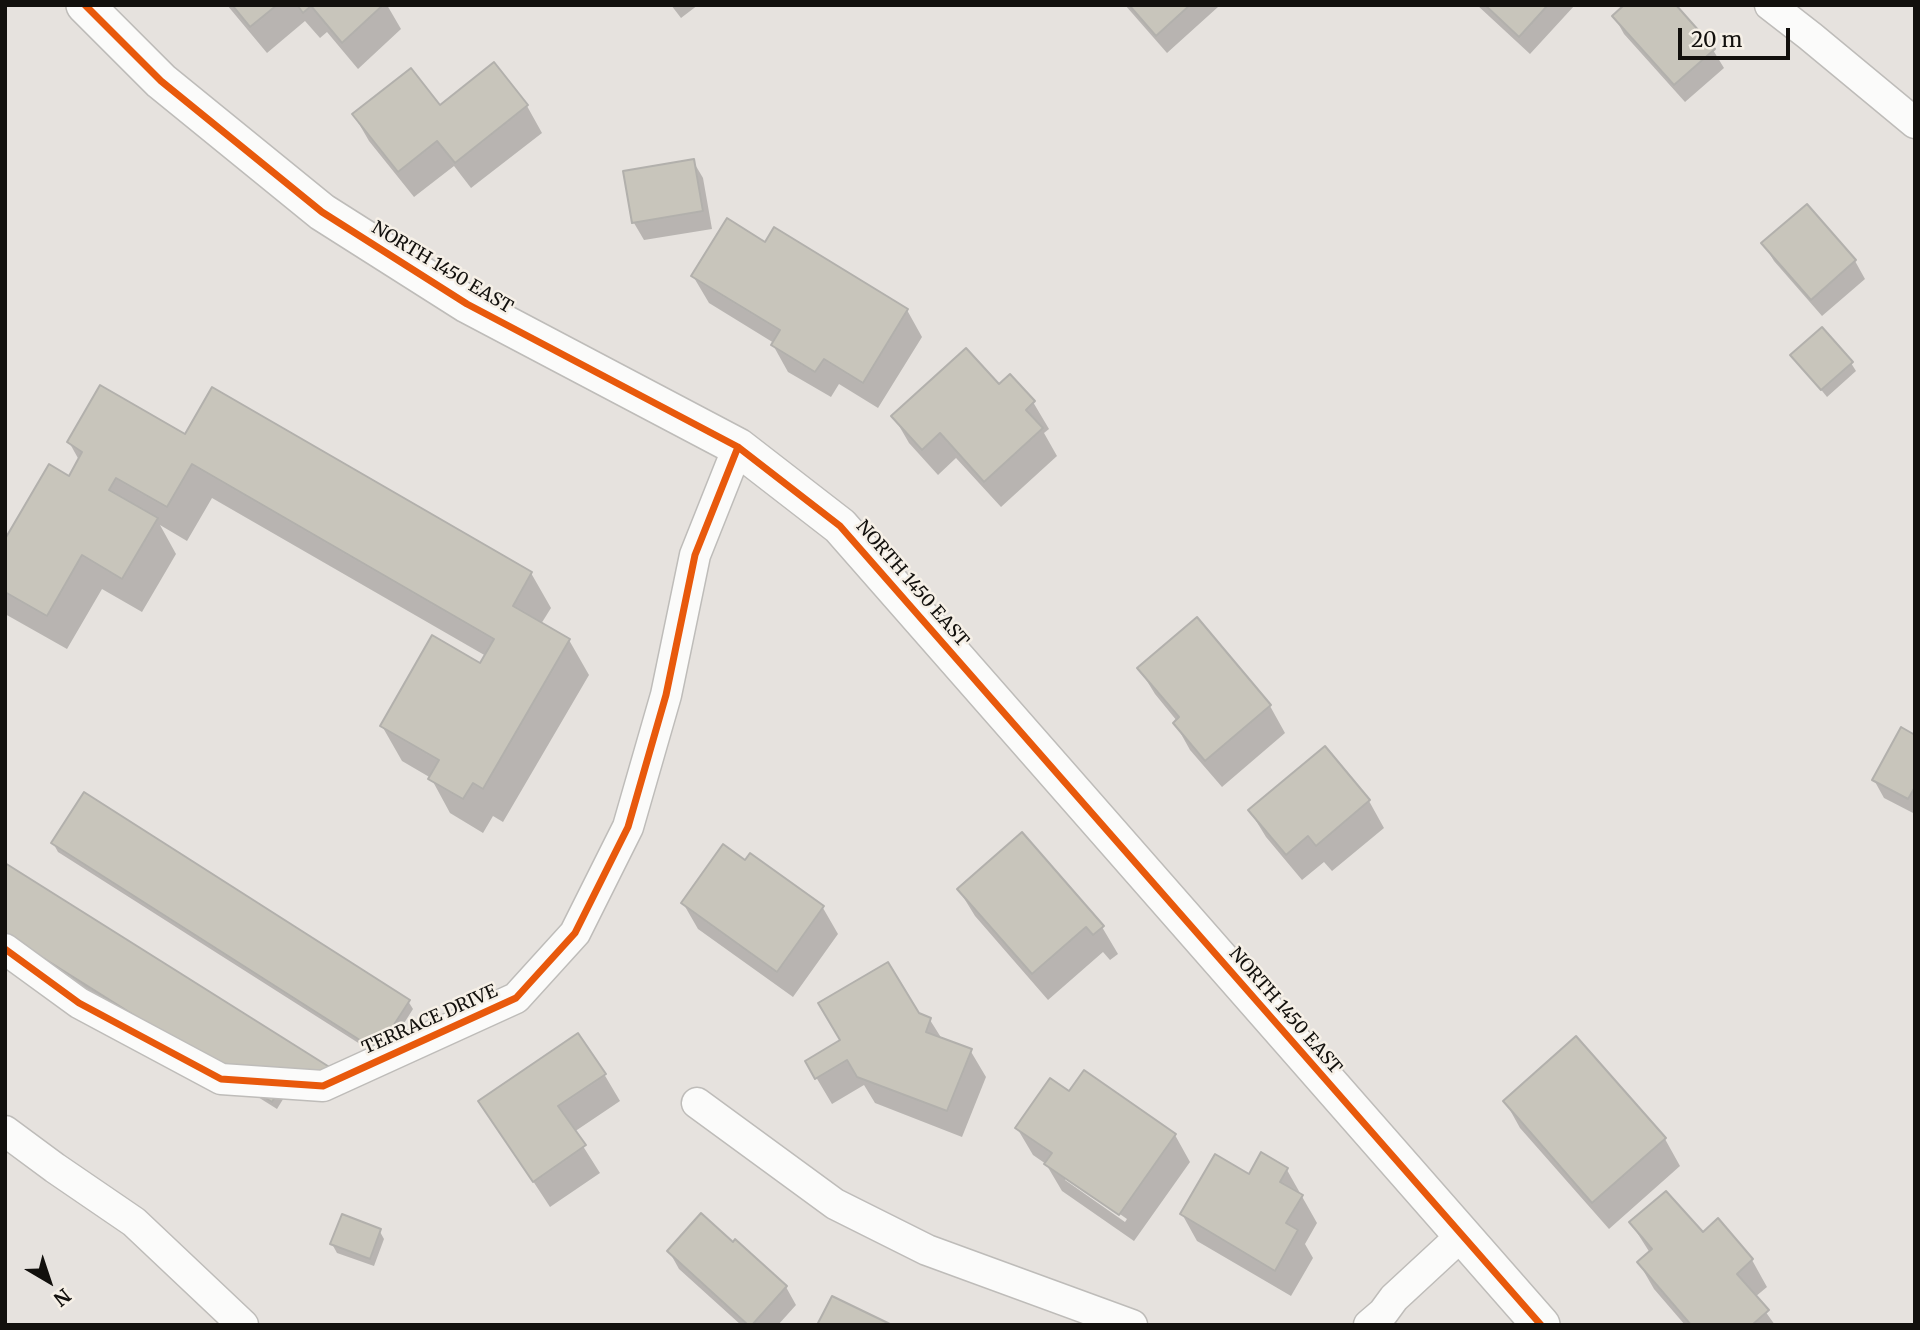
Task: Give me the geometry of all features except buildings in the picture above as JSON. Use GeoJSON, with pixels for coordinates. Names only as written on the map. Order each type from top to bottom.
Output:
{"type":"FeatureCollection","features":[{"type":"Feature","properties":{"kind":"street","name":"NORTH 1450 EAST"},"geometry":{"type":"LineString","coordinates":[[85,5],[161,81],[322,212],[467,304],[738,447],[840,526],[1541,1325]]}},
{"type":"Feature","properties":{"kind":"street"},"geometry":{"type":"LineString","coordinates":[[1770,5],[1915,123]]}},
{"type":"Feature","properties":{"kind":"street","name":"TERRACE DRIVE"},"geometry":{"type":"LineString","coordinates":[[5,949],[79,1003],[221,1079],[323,1086],[516,998],[575,933],[628,827],[666,695],[695,555],[738,447]]}},
{"type":"Feature","properties":{"kind":"street"},"geometry":{"type":"LineString","coordinates":[[696,1103],[815,1189],[858,1215],[927,1250],[1132,1325]]}},
{"type":"Feature","properties":{"kind":"street"},"geometry":{"type":"LineString","coordinates":[[5,1131],[134,1222],[243,1325]]}},
{"type":"Feature","properties":{"kind":"street"},"geometry":{"type":"LineString","coordinates":[[1369,1325],[1461,1236]]}},
{"type":"Feature","properties":{"kind":"cycle path"},"geometry":{"type":"LineString","coordinates":[[85,5],[161,81],[322,212],[467,304],[738,447],[840,526],[1541,1325]]}},
{"type":"Feature","properties":{"kind":"cycle path"},"geometry":{"type":"LineString","coordinates":[[5,949],[79,1003],[221,1079],[323,1086],[516,998],[575,933],[628,827],[666,695],[695,555],[738,447]]}}]}
